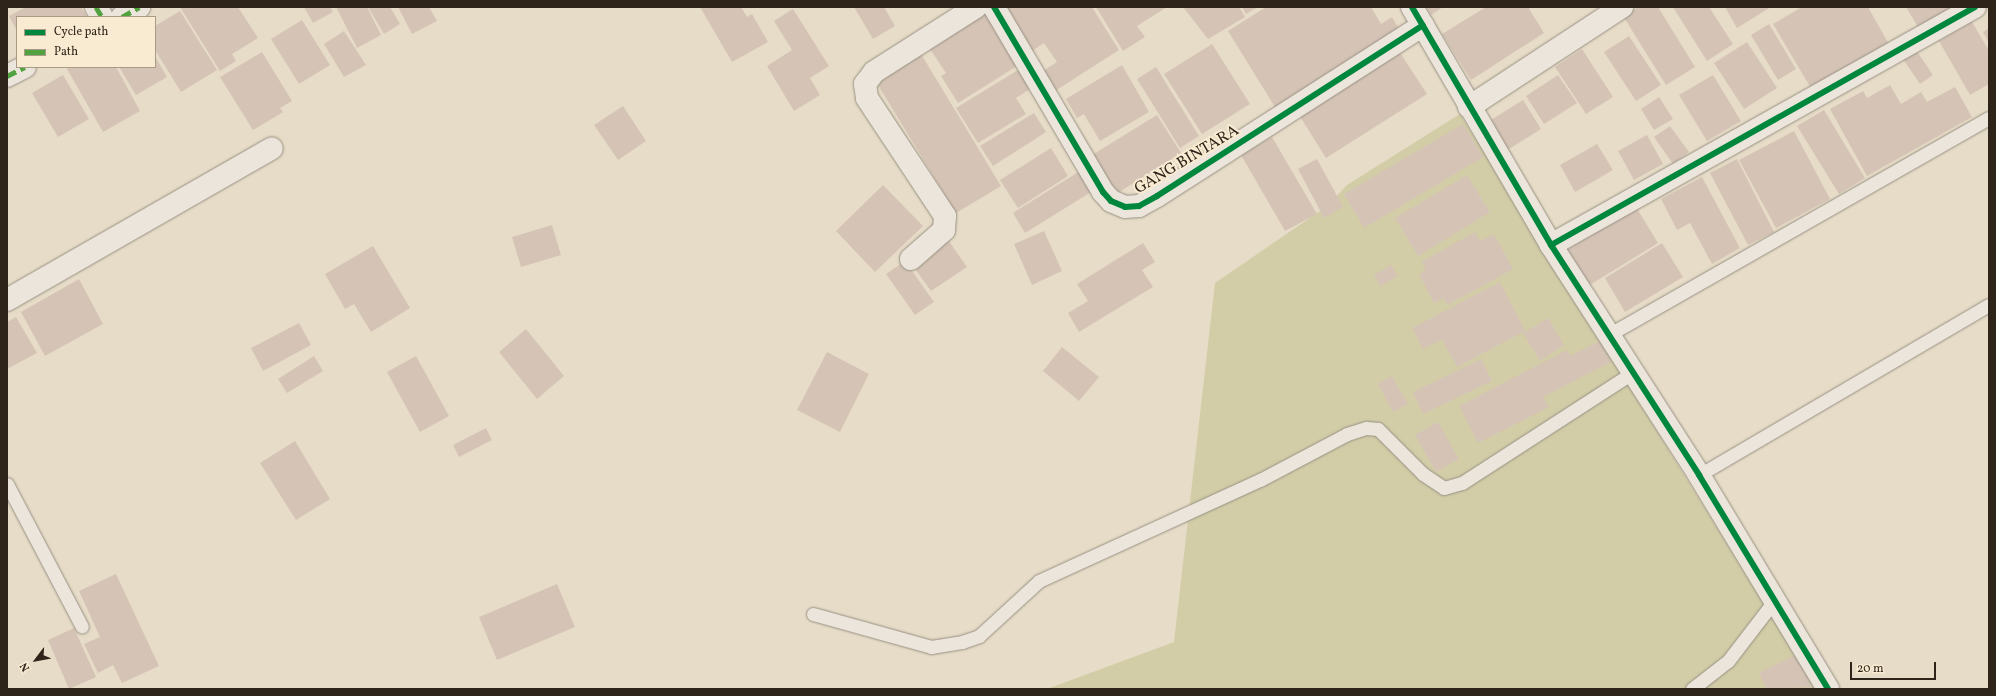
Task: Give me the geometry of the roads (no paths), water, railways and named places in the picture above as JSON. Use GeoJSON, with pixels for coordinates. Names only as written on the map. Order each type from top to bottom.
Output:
{"type":"FeatureCollection","features":[{"type":"Feature","properties":{"kind":"street"},"geometry":{"type":"LineString","coordinates":[[96,7],[101,16]]}},
{"type":"Feature","properties":{"kind":"street"},"geometry":{"type":"LineString","coordinates":[[124,16],[139,7]]}},
{"type":"Feature","properties":{"kind":"street"},"geometry":{"type":"LineString","coordinates":[[911,259],[944,230],[945,216],[867,98],[865,84],[874,72],[976,7]]}},
{"type":"Feature","properties":{"kind":"street","name":"GANG BINTARA"},"geometry":{"type":"LineString","coordinates":[[994,7],[1103,192],[1111,201],[1125,207],[1139,206],[1157,196],[1418,16]]}},
{"type":"Feature","properties":{"kind":"street"},"geometry":{"type":"LineString","coordinates":[[1469,107],[1622,7]]}},
{"type":"Feature","properties":{"kind":"street"},"geometry":{"type":"LineString","coordinates":[[1551,245],[1976,7]]}},
{"type":"Feature","properties":{"kind":"street"},"geometry":{"type":"LineString","coordinates":[[1418,16],[1469,107],[1551,245],[1610,334],[1632,373],[1699,475],[1828,689]]}},
{"type":"Feature","properties":{"kind":"street"},"geometry":{"type":"LineString","coordinates":[[7,76],[23,68]]}},
{"type":"Feature","properties":{"kind":"street"},"geometry":{"type":"LineString","coordinates":[[7,300],[272,148]]}},
{"type":"Feature","properties":{"kind":"lane"},"geometry":{"type":"LineString","coordinates":[[1610,334],[1989,118]]}},
{"type":"Feature","properties":{"kind":"lane"},"geometry":{"type":"LineString","coordinates":[[1699,475],[1989,305]]}},
{"type":"Feature","properties":{"kind":"lane"},"geometry":{"type":"LineString","coordinates":[[814,614],[931,647],[962,642],[980,636],[1039,581],[1260,480],[1347,434],[1366,428],[1378,430],[1423,474],[1444,488],[1462,483],[1632,373]]}},
{"type":"Feature","properties":{"kind":"lane"},"geometry":{"type":"LineString","coordinates":[[7,484],[82,627]]}},
{"type":"Feature","properties":{"kind":"lane"},"geometry":{"type":"LineString","coordinates":[[1692,689],[1728,662],[1774,601]]}}]}
